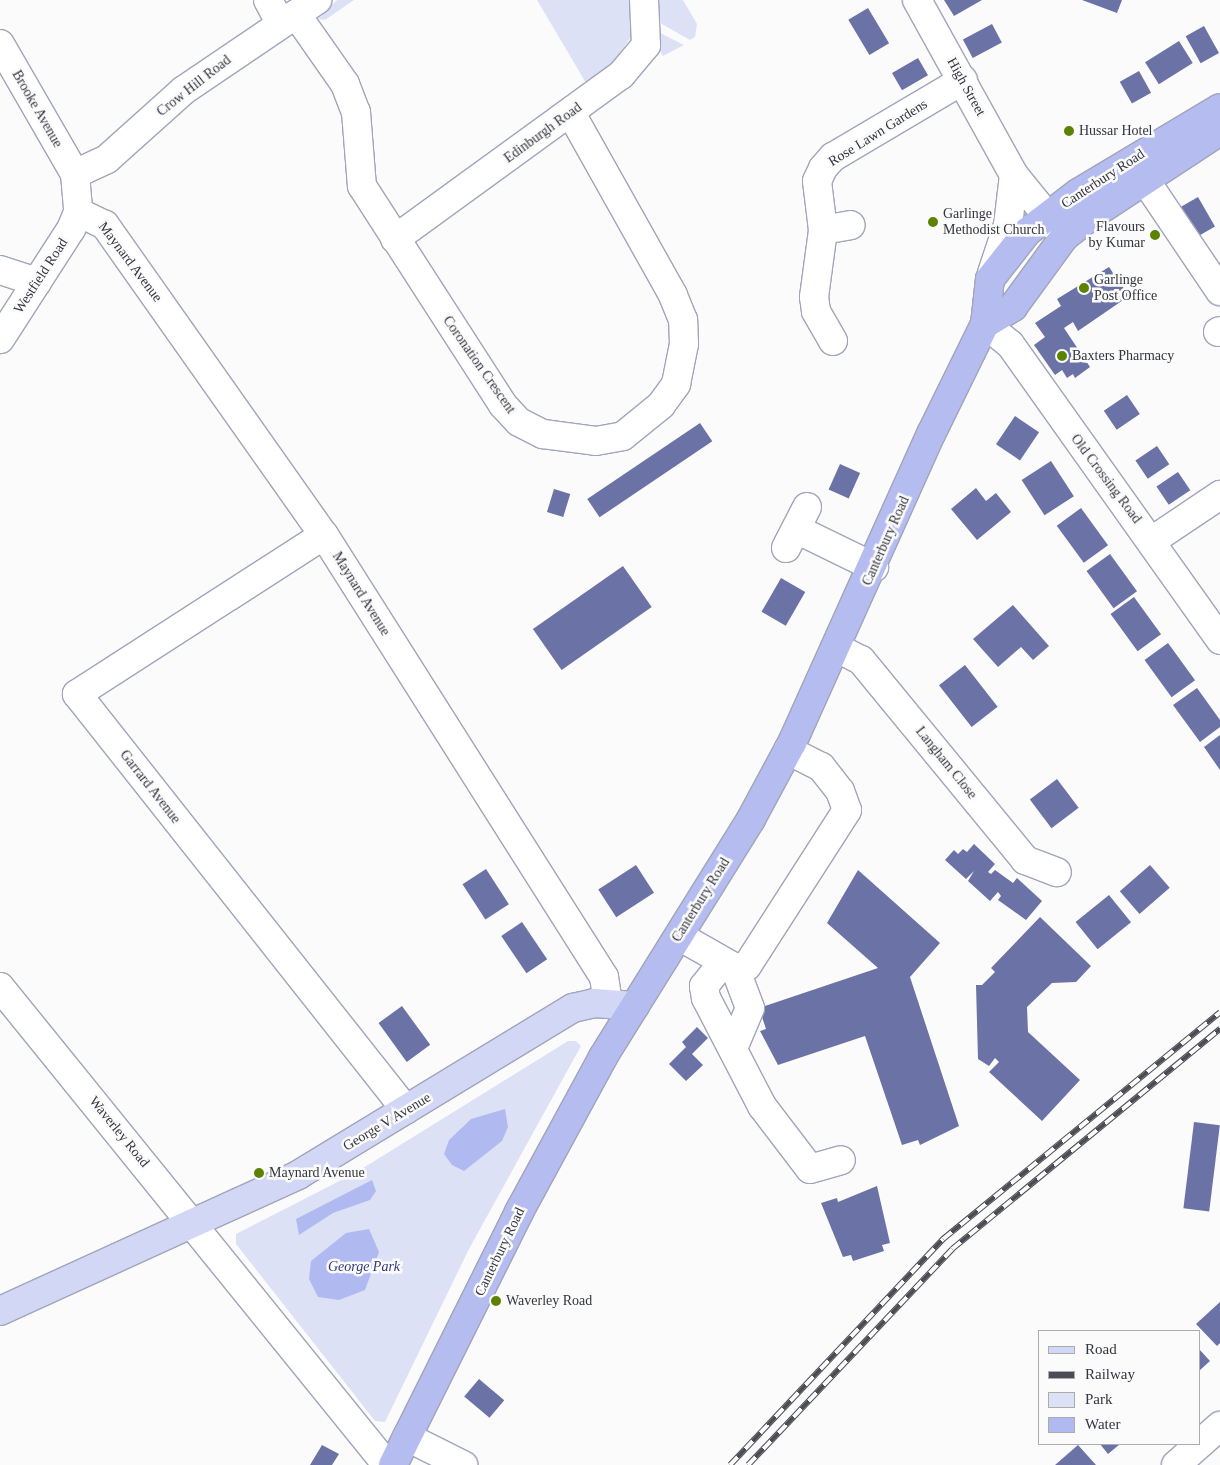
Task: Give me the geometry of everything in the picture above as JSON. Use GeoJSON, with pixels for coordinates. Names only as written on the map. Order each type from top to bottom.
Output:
{"type":"FeatureCollection","features":[{"type":"Feature","properties":{"kind":"highway","name":"Canterbury Road"},"geometry":{"type":"LineString","coordinates":[[985,324],[1013,307],[1056,226],[1105,175],[1220,108]]}},
{"type":"Feature","properties":{"kind":"highway","name":"Canterbury Road"},"geometry":{"type":"LineString","coordinates":[[393,1465],[532,1187],[635,1006],[679,936],[788,750],[874,567],[931,434],[985,324],[990,279],[1027,232],[1056,226],[1144,180],[1220,131]]}},
{"type":"Feature","properties":{"kind":"main road","name":"George V Avenue"},"geometry":{"type":"LineString","coordinates":[[0,1311],[298,1175],[573,1008],[608,1003],[635,1006]]}},
{"type":"Feature","properties":{"kind":"street","name":"Edinburgh Road"},"geometry":{"type":"LineString","coordinates":[[395,239],[621,75],[646,45],[644,0]]}},
{"type":"Feature","properties":{"kind":"street","name":"High Street"},"geometry":{"type":"LineString","coordinates":[[917,0],[963,80],[1014,176],[1056,226]]}},
{"type":"Feature","properties":{"kind":"street","name":"Coronation Crescent"},"geometry":{"type":"LineString","coordinates":[[290,9],[345,84],[356,112],[362,186],[503,404],[519,422],[543,434],[590,441],[623,436],[641,424],[676,384],[684,344],[683,320],[673,295],[570,113]]}},
{"type":"Feature","properties":{"kind":"street","name":"Crow Hill Road"},"geometry":{"type":"LineString","coordinates":[[74,174],[106,160],[184,90],[290,9]]}},
{"type":"Feature","properties":{"kind":"street","name":"Brooke Avenue"},"geometry":{"type":"LineString","coordinates":[[1,47],[74,174]]}},
{"type":"Feature","properties":{"kind":"street","name":"Rose Lawn Gardens"},"geometry":{"type":"LineString","coordinates":[[833,341],[816,311],[823,230],[817,180],[823,168],[833,157],[963,80]]}},
{"type":"Feature","properties":{"kind":"street"},"geometry":{"type":"LineString","coordinates":[[74,174],[78,212]]}},
{"type":"Feature","properties":{"kind":"street"},"geometry":{"type":"LineString","coordinates":[[990,279],[1008,225],[1014,176]]}},
{"type":"Feature","properties":{"kind":"street","name":"Canterbury Road"},"geometry":{"type":"LineString","coordinates":[[1144,180],[1220,291]]}},
{"type":"Feature","properties":{"kind":"street","name":"Westfield Road"},"geometry":{"type":"LineString","coordinates":[[0,339],[37,282],[78,212]]}},
{"type":"Feature","properties":{"kind":"street","name":"Maynard Avenue"},"geometry":{"type":"LineString","coordinates":[[78,212],[105,225],[324,535],[604,977],[608,1003]]}},
{"type":"Feature","properties":{"kind":"street"},"geometry":{"type":"LineString","coordinates":[[823,230],[851,225]]}},
{"type":"Feature","properties":{"kind":"street"},"geometry":{"type":"LineString","coordinates":[[0,270],[37,282]]}},
{"type":"Feature","properties":{"kind":"street","name":"Old Crossing Road"},"geometry":{"type":"LineString","coordinates":[[985,324],[1010,344],[1153,540],[1220,640]]}},
{"type":"Feature","properties":{"kind":"street"},"geometry":{"type":"LineString","coordinates":[[1153,540],[1220,495]]}},
{"type":"Feature","properties":{"kind":"street"},"geometry":{"type":"LineString","coordinates":[[796,528],[874,567]]}},
{"type":"Feature","properties":{"kind":"street","name":"Garrard Avenue"},"geometry":{"type":"LineString","coordinates":[[324,535],[77,694],[406,1110]]}},
{"type":"Feature","properties":{"kind":"street","name":"Langham Close"},"geometry":{"type":"LineString","coordinates":[[837,648],[861,660],[1025,860],[1057,872]]}},
{"type":"Feature","properties":{"kind":"street"},"geometry":{"type":"LineString","coordinates":[[788,750],[821,767],[840,791],[847,810],[751,963],[729,965],[704,986],[706,998],[734,1046],[762,1106],[797,1156],[810,1169],[841,1160]]}},
{"type":"Feature","properties":{"kind":"street"},"geometry":{"type":"LineString","coordinates":[[679,936],[729,965],[750,1008],[734,1046]]}},
{"type":"Feature","properties":{"kind":"street","name":"Waverley Road"},"geometry":{"type":"LineString","coordinates":[[0,987],[387,1465]]}},
{"type":"Feature","properties":{"kind":"street"},"geometry":{"type":"LineString","coordinates":[[1200,1444],[1220,1426]]}},
{"type":"Feature","properties":{"kind":"street"},"geometry":{"type":"LineString","coordinates":[[407,1437],[463,1465]]}},
{"type":"Feature","properties":{"kind":"street"},"geometry":{"type":"LineString","coordinates":[[1176,1465],[1199,1445]]}},
{"type":"Feature","properties":{"kind":"green space"},"geometry":{"type":"Polygon","coordinates":[[[337,0],[354,0],[325,20],[318,19],[337,0]]]}},
{"type":"Feature","properties":{"kind":"green space"},"geometry":{"type":"Polygon","coordinates":[[[537,0],[632,0],[633,34],[611,65],[586,83],[537,0]]]}},
{"type":"Feature","properties":{"kind":"green space"},"geometry":{"type":"Polygon","coordinates":[[[657,0],[683,0],[697,24],[695,37],[690,40],[660,23],[657,0]]]}},
{"type":"Feature","properties":{"kind":"green space"},"geometry":{"type":"Polygon","coordinates":[[[658,32],[684,45],[663,56],[656,46],[658,32]]]}},
{"type":"Feature","properties":{"kind":"green space","name":"George Park"},"geometry":{"type":"Polygon","coordinates":[[[568,1041],[576,1041],[581,1046],[469,1249],[385,1422],[375,1421],[236,1244],[236,1234],[355,1173],[568,1041]]]}},
{"type":"Feature","properties":{"kind":"water"},"geometry":{"type":"Polygon","coordinates":[[[505,1109],[508,1127],[502,1141],[464,1171],[452,1165],[444,1154],[449,1140],[471,1119],[505,1109]]]}},
{"type":"Feature","properties":{"kind":"water"},"geometry":{"type":"Polygon","coordinates":[[[372,1180],[376,1191],[370,1200],[333,1213],[299,1235],[296,1219],[372,1180]]]}},
{"type":"Feature","properties":{"kind":"water"},"geometry":{"type":"Polygon","coordinates":[[[369,1229],[379,1252],[365,1290],[339,1300],[318,1297],[309,1279],[311,1261],[346,1233],[369,1229]]]}},
{"type":"Feature","properties":{"kind":"building"},"geometry":{"type":"Polygon","coordinates":[[[944,0],[982,0],[954,16],[944,0]]]}},
{"type":"Feature","properties":{"kind":"building"},"geometry":{"type":"Polygon","coordinates":[[[1082,0],[1122,0],[1117,13],[1082,0]]]}},
{"type":"Feature","properties":{"kind":"building"},"geometry":{"type":"Polygon","coordinates":[[[868,8],[889,43],[869,55],[848,20],[868,8]]]}},
{"type":"Feature","properties":{"kind":"building"},"geometry":{"type":"Polygon","coordinates":[[[992,24],[1002,43],[973,58],[963,39],[992,24]]]}},
{"type":"Feature","properties":{"kind":"building"},"geometry":{"type":"Polygon","coordinates":[[[1204,26],[1219,53],[1201,63],[1186,36],[1204,26]]]}},
{"type":"Feature","properties":{"kind":"building"},"geometry":{"type":"Polygon","coordinates":[[[1179,41],[1193,63],[1159,84],[1145,62],[1179,41]]]}},
{"type":"Feature","properties":{"kind":"building"},"geometry":{"type":"Polygon","coordinates":[[[918,58],[928,75],[902,90],[892,73],[918,58]]]}},
{"type":"Feature","properties":{"kind":"building"},"geometry":{"type":"Polygon","coordinates":[[[1139,71],[1151,93],[1132,104],[1120,82],[1139,71]]]}},
{"type":"Feature","properties":{"kind":"building"},"geometry":{"type":"Polygon","coordinates":[[[1198,197],[1215,226],[1198,236],[1181,207],[1198,197]]]}},
{"type":"Feature","properties":{"kind":"building"},"geometry":{"type":"Polygon","coordinates":[[[1109,267],[1129,296],[1078,331],[1073,322],[1064,328],[1090,367],[1075,378],[1073,374],[1067,378],[1062,370],[1055,375],[1034,345],[1045,337],[1035,323],[1061,306],[1057,299],[1109,267]]]}},
{"type":"Feature","properties":{"kind":"building"},"geometry":{"type":"Polygon","coordinates":[[[1127,395],[1140,414],[1117,430],[1104,411],[1127,395]]]}},
{"type":"Feature","properties":{"kind":"building"},"geometry":{"type":"Polygon","coordinates":[[[1015,416],[1039,432],[1020,460],[996,444],[1015,416]]]}},
{"type":"Feature","properties":{"kind":"building"},"geometry":{"type":"Polygon","coordinates":[[[700,423],[712,441],[600,517],[587,499],[700,423]]]}},
{"type":"Feature","properties":{"kind":"building"},"geometry":{"type":"Polygon","coordinates":[[[1157,446],[1169,464],[1148,479],[1135,461],[1157,446]]]}},
{"type":"Feature","properties":{"kind":"building"},"geometry":{"type":"Polygon","coordinates":[[[1051,461],[1074,496],[1045,515],[1022,480],[1051,461]]]}},
{"type":"Feature","properties":{"kind":"building"},"geometry":{"type":"Polygon","coordinates":[[[840,464],[860,473],[849,499],[829,490],[840,464]]]}},
{"type":"Feature","properties":{"kind":"building"},"geometry":{"type":"Polygon","coordinates":[[[1178,472],[1190,490],[1169,505],[1156,487],[1178,472]]]}},
{"type":"Feature","properties":{"kind":"building"},"geometry":{"type":"Polygon","coordinates":[[[976,488],[986,501],[996,493],[1011,512],[977,540],[951,509],[976,488]]]}},
{"type":"Feature","properties":{"kind":"building"},"geometry":{"type":"Polygon","coordinates":[[[554,489],[570,494],[563,517],[547,512],[554,489]]]}},
{"type":"Feature","properties":{"kind":"building"},"geometry":{"type":"Polygon","coordinates":[[[1081,508],[1108,545],[1084,563],[1057,526],[1081,508]]]}},
{"type":"Feature","properties":{"kind":"building"},"geometry":{"type":"Polygon","coordinates":[[[1110,554],[1137,591],[1114,608],[1087,571],[1110,554]]]}},
{"type":"Feature","properties":{"kind":"building"},"geometry":{"type":"Polygon","coordinates":[[[623,566],[652,607],[562,670],[533,629],[623,566]]]}},
{"type":"Feature","properties":{"kind":"building"},"geometry":{"type":"Polygon","coordinates":[[[781,578],[805,592],[786,626],[762,612],[781,578]]]}},
{"type":"Feature","properties":{"kind":"building"},"geometry":{"type":"Polygon","coordinates":[[[1134,597],[1161,634],[1138,651],[1111,614],[1134,597]]]}},
{"type":"Feature","properties":{"kind":"building"},"geometry":{"type":"Polygon","coordinates":[[[1013,605],[1049,646],[1033,660],[1021,647],[998,667],[973,639],[1013,605]]]}},
{"type":"Feature","properties":{"kind":"building"},"geometry":{"type":"Polygon","coordinates":[[[1168,643],[1195,680],[1172,697],[1145,660],[1168,643]]]}},
{"type":"Feature","properties":{"kind":"building"},"geometry":{"type":"Polygon","coordinates":[[[965,665],[998,707],[972,727],[939,685],[965,665]]]}},
{"type":"Feature","properties":{"kind":"building"},"geometry":{"type":"Polygon","coordinates":[[[1197,688],[1220,720],[1220,727],[1200,742],[1173,705],[1197,688]]]}},
{"type":"Feature","properties":{"kind":"building"},"geometry":{"type":"Polygon","coordinates":[[[1220,735],[1220,770],[1204,747],[1220,735]]]}},
{"type":"Feature","properties":{"kind":"building"},"geometry":{"type":"Polygon","coordinates":[[[1057,779],[1079,808],[1052,828],[1030,799],[1057,779]]]}},
{"type":"Feature","properties":{"kind":"building"},"geometry":{"type":"Polygon","coordinates":[[[974,844],[995,864],[988,872],[991,874],[995,870],[1013,883],[1017,878],[1042,901],[1026,920],[998,900],[1001,896],[998,892],[990,901],[968,881],[974,871],[966,879],[945,860],[954,850],[958,854],[963,849],[967,852],[974,844]]]}},
{"type":"Feature","properties":{"kind":"building"},"geometry":{"type":"Polygon","coordinates":[[[636,865],[654,893],[616,917],[598,890],[636,865]]]}},
{"type":"Feature","properties":{"kind":"building"},"geometry":{"type":"Polygon","coordinates":[[[1150,865],[1170,888],[1139,914],[1120,891],[1150,865]]]}},
{"type":"Feature","properties":{"kind":"building"},"geometry":{"type":"Polygon","coordinates":[[[486,869],[509,904],[485,919],[463,884],[486,869]]]}},
{"type":"Feature","properties":{"kind":"building"},"geometry":{"type":"Polygon","coordinates":[[[858,870],[940,943],[910,977],[959,1126],[920,1145],[918,1140],[902,1145],[865,1036],[778,1065],[760,1031],[766,1029],[759,1008],[878,968],[827,923],[858,870]]]}},
{"type":"Feature","properties":{"kind":"building"},"geometry":{"type":"Polygon","coordinates":[[[1109,895],[1131,922],[1098,949],[1076,922],[1109,895]]]}},
{"type":"Feature","properties":{"kind":"building"},"geometry":{"type":"Polygon","coordinates":[[[1040,917],[1091,966],[1076,982],[1052,983],[1027,1007],[1028,1032],[1080,1080],[1042,1121],[989,1072],[999,1062],[995,1058],[989,1066],[978,1059],[976,985],[982,985],[995,972],[991,968],[1040,917]]]}},
{"type":"Feature","properties":{"kind":"building"},"geometry":{"type":"Polygon","coordinates":[[[522,922],[547,959],[526,973],[501,936],[522,922]]]}},
{"type":"Feature","properties":{"kind":"building"},"geometry":{"type":"Polygon","coordinates":[[[402,1006],[430,1045],[407,1062],[379,1023],[402,1006]]]}},
{"type":"Feature","properties":{"kind":"building"},"geometry":{"type":"Polygon","coordinates":[[[697,1027],[708,1038],[692,1054],[703,1065],[686,1081],[669,1064],[686,1047],[682,1042],[697,1027]]]}},
{"type":"Feature","properties":{"kind":"building"},"geometry":{"type":"Polygon","coordinates":[[[1194,1122],[1220,1125],[1209,1212],[1183,1208],[1194,1122]]]}},
{"type":"Feature","properties":{"kind":"building"},"geometry":{"type":"Polygon","coordinates":[[[877,1186],[890,1243],[882,1245],[884,1251],[853,1261],[851,1255],[843,1257],[821,1203],[837,1198],[838,1202],[877,1186]]]}},
{"type":"Feature","properties":{"kind":"building"},"geometry":{"type":"Polygon","coordinates":[[[1220,1302],[1220,1343],[1217,1346],[1196,1324],[1220,1302]]]}},
{"type":"Feature","properties":{"kind":"building"},"geometry":{"type":"Polygon","coordinates":[[[1200,1350],[1210,1361],[1200,1370],[1200,1350]]]}},
{"type":"Feature","properties":{"kind":"building"},"geometry":{"type":"Polygon","coordinates":[[[479,1379],[504,1400],[489,1418],[464,1397],[479,1379]]]}},
{"type":"Feature","properties":{"kind":"building"},"geometry":{"type":"Polygon","coordinates":[[[322,1445],[339,1454],[332,1465],[310,1465],[322,1445]]]}},
{"type":"Feature","properties":{"kind":"building"},"geometry":{"type":"Polygon","coordinates":[[[1078,1445],[1096,1465],[1055,1465],[1078,1445]]]}},
{"type":"Feature","properties":{"kind":"building"},"geometry":{"type":"Polygon","coordinates":[[[1101,1445],[1119,1445],[1108,1454],[1101,1445]]]}},
{"type":"Feature","properties":{"kind":"railway"},"geometry":{"type":"LineString","coordinates":[[730,1465],[943,1239],[1220,1012]]}},
{"type":"Feature","properties":{"kind":"railway"},"geometry":{"type":"LineString","coordinates":[[748,1465],[952,1249],[1220,1029]]}},
{"type":"Feature","properties":{"kind":"place","name":"Hussar Hotel"},"geometry":{"type":"Point","coordinates":[1069,131]}},
{"type":"Feature","properties":{"kind":"place","name":"Garlinge Methodist Church"},"geometry":{"type":"Point","coordinates":[933,222]}},
{"type":"Feature","properties":{"kind":"place","name":"Flavours by Kumar"},"geometry":{"type":"Point","coordinates":[1155,235]}},
{"type":"Feature","properties":{"kind":"place","name":"Garlinge Post Office"},"geometry":{"type":"Point","coordinates":[1084,288]}},
{"type":"Feature","properties":{"kind":"place","name":"Baxters Pharmacy"},"geometry":{"type":"Point","coordinates":[1062,356]}},
{"type":"Feature","properties":{"kind":"place","name":"Maynard Avenue"},"geometry":{"type":"Point","coordinates":[259,1173]}},
{"type":"Feature","properties":{"kind":"place","name":"Waverley Road"},"geometry":{"type":"Point","coordinates":[496,1301]}}]}
